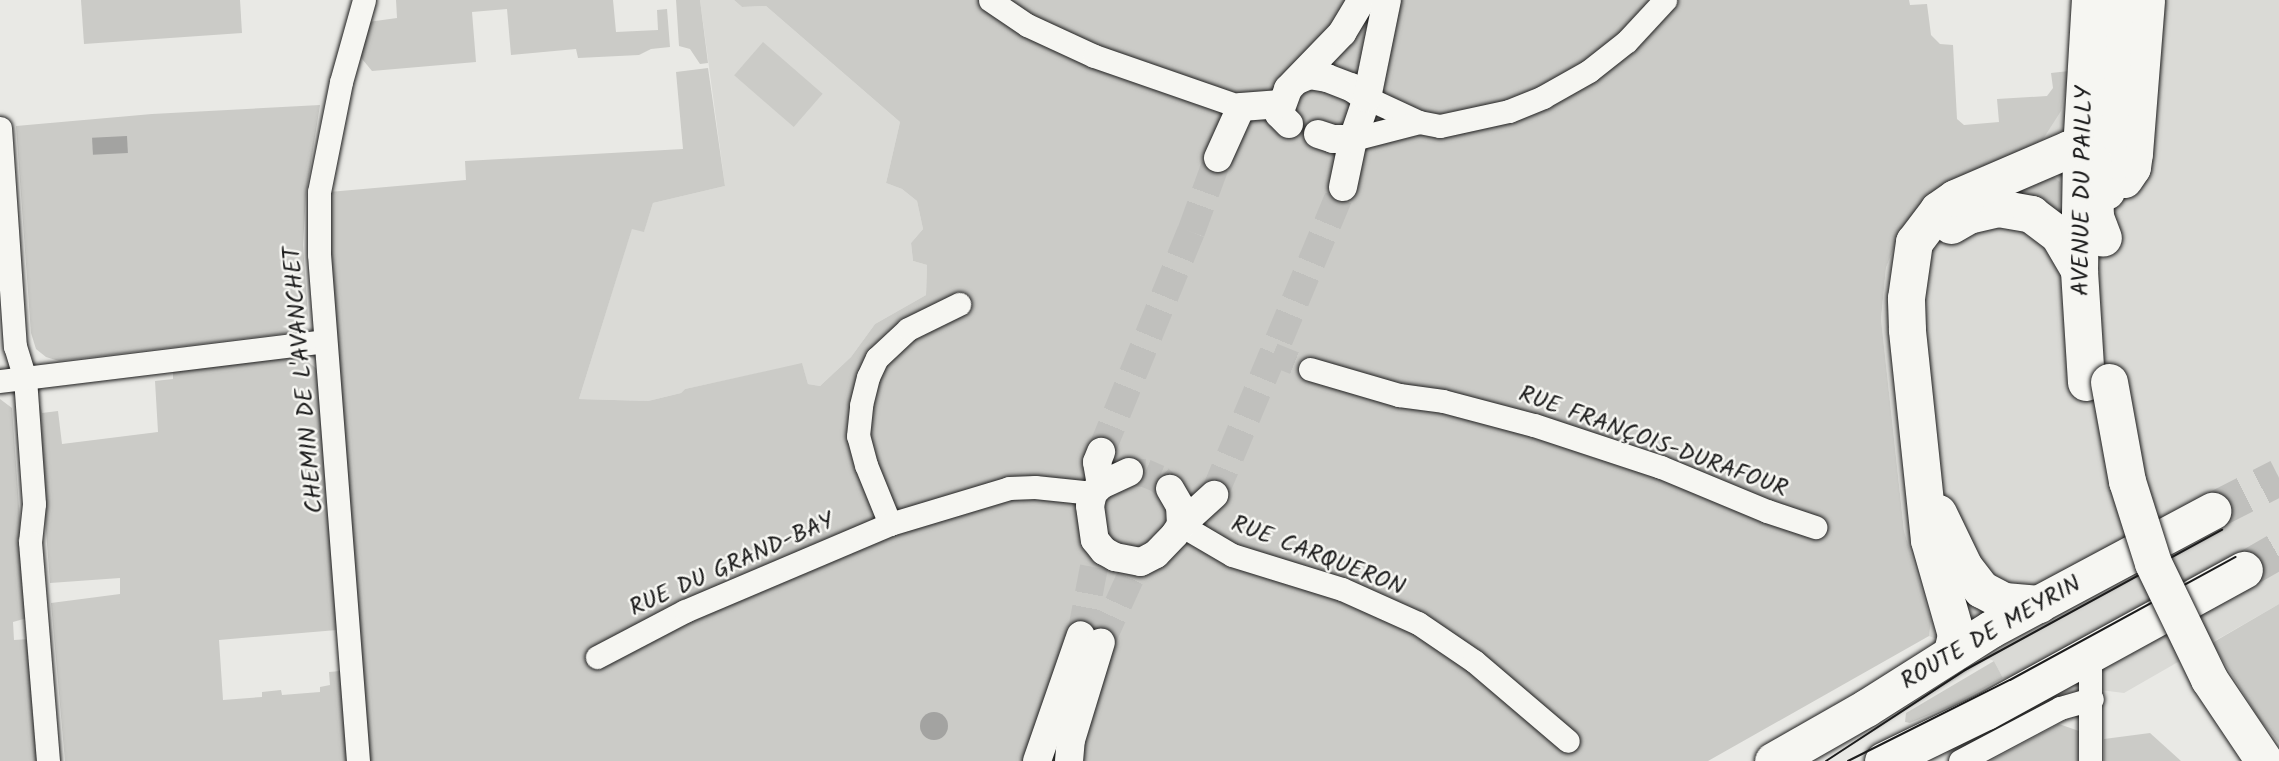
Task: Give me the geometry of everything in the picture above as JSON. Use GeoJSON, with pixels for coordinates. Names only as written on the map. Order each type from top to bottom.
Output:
{"type":"FeatureCollection","features":[{"type":"Feature","properties":{"kind":"main road","name":"AVENUE DU PAILLY"},"geometry":{"type":"LineString","coordinates":[[2090,0],[2081,150],[2095,256],[2097,382]]}},
{"type":"Feature","properties":{"kind":"main road","name":"AVENUE DU PAILLY"},"geometry":{"type":"LineString","coordinates":[[2095,256],[2113,76],[2114,0]]}},
{"type":"Feature","properties":{"kind":"main road"},"geometry":{"type":"LineString","coordinates":[[1909,282],[1933,245],[1956,222],[1998,208],[2017,209],[2041,219],[2070,250],[2095,256],[2111,240],[2118,189],[2132,167],[2146,0]]}},
{"type":"Feature","properties":{"kind":"main road"},"geometry":{"type":"LineString","coordinates":[[1952,652],[1956,635],[1929,540],[1907,329],[1914,242],[1938,210],[1966,192],[2058,153],[2081,150]]}},
{"type":"Feature","properties":{"kind":"main road"},"geometry":{"type":"LineString","coordinates":[[2097,382],[2106,486],[2133,570],[2190,690],[2237,761]]}},
{"type":"Feature","properties":{"kind":"main road"},"geometry":{"type":"LineString","coordinates":[[2097,382],[2153,563],[2188,641],[2209,679],[2264,761]]}},
{"type":"Feature","properties":{"kind":"main road"},"geometry":{"type":"LineString","coordinates":[[1925,487],[1975,583],[1990,596],[2004,601],[2039,604]]}},
{"type":"Feature","properties":{"kind":"main road","name":"ROUTE DE MEYRIN"},"geometry":{"type":"LineString","coordinates":[[1773,761],[1866,708],[1952,652],[2212,511]]}},
{"type":"Feature","properties":{"kind":"main road"},"geometry":{"type":"LineString","coordinates":[[1883,761],[1986,711],[2244,570]]}},
{"type":"Feature","properties":{"kind":"street","name":"CHEMIN DE L'AVANCHET"},"geometry":{"type":"LineString","coordinates":[[358,761],[342,524],[325,341],[318,192],[341,82],[365,0]]}},
{"type":"Feature","properties":{"kind":"street"},"geometry":{"type":"LineString","coordinates":[[1289,99],[1342,33],[1362,0]]}},
{"type":"Feature","properties":{"kind":"street"},"geometry":{"type":"LineString","coordinates":[[1343,187],[1353,139],[1367,98],[1387,0]]}},
{"type":"Feature","properties":{"kind":"street"},"geometry":{"type":"LineString","coordinates":[[995,2],[1027,25],[1094,56],[1241,107],[1289,99],[1309,75],[1351,87],[1367,98],[1419,122],[1440,125],[1509,111],[1543,97],[1608,58],[1665,0]]}},
{"type":"Feature","properties":{"kind":"street"},"geometry":{"type":"LineString","coordinates":[[1218,158],[1241,107]]}},
{"type":"Feature","properties":{"kind":"street"},"geometry":{"type":"LineString","coordinates":[[1318,134],[1333,139],[1353,139],[1419,122]]}},
{"type":"Feature","properties":{"kind":"street"},"geometry":{"type":"LineString","coordinates":[[0,128],[15,346],[25,378],[34,504],[30,542],[48,761]]}},
{"type":"Feature","properties":{"kind":"street"},"geometry":{"type":"LineString","coordinates":[[890,524],[866,465],[858,436],[861,405],[868,377],[877,358],[908,329],[959,304]]}},
{"type":"Feature","properties":{"kind":"street"},"geometry":{"type":"LineString","coordinates":[[0,381],[325,341]]}},
{"type":"Feature","properties":{"kind":"street","name":"RUE FRANÇOIS-DURAFOUR"},"geometry":{"type":"LineString","coordinates":[[1310,369],[1399,395],[1443,401],[1534,425],[1661,467],[1767,511],[1815,527]]}},
{"type":"Feature","properties":{"kind":"street"},"geometry":{"type":"LineString","coordinates":[[1101,452],[1097,462],[1097,489],[1090,523],[1095,553],[1104,551],[1136,569],[1156,554],[1181,525],[1214,495]]}},
{"type":"Feature","properties":{"kind":"street"},"geometry":{"type":"LineString","coordinates":[[1097,489],[1129,472]]}},
{"type":"Feature","properties":{"kind":"street","name":"RUE DU GRAND-BAY"},"geometry":{"type":"LineString","coordinates":[[597,657],[685,611],[890,524],[1009,488],[1097,489]]}},
{"type":"Feature","properties":{"kind":"street"},"geometry":{"type":"LineString","coordinates":[[1170,489],[1180,506],[1181,525]]}},
{"type":"Feature","properties":{"kind":"street","name":"RUE CARQUERON"},"geometry":{"type":"LineString","coordinates":[[1181,525],[1232,555],[1342,589],[1418,623],[1474,661],[1568,741]]}},
{"type":"Feature","properties":{"kind":"street"},"geometry":{"type":"LineString","coordinates":[[1037,761],[1091,639],[1069,761]]}},
{"type":"Feature","properties":{"kind":"street"},"geometry":{"type":"LineString","coordinates":[[2090,655],[2090,761]]}},
{"type":"Feature","properties":{"kind":"street"},"geometry":{"type":"LineString","coordinates":[[1960,761],[2060,708],[2092,699]]}},
{"type":"Feature","properties":{"kind":"shaded area"},"geometry":{"type":"Polygon","coordinates":[[[81,0],[240,0],[242,33],[84,44],[81,0]]]}},
{"type":"Feature","properties":{"kind":"shaded area"},"geometry":{"type":"Polygon","coordinates":[[[396,0],[613,0],[616,32],[658,30],[657,10],[667,9],[670,47],[651,49],[639,55],[578,58],[576,49],[511,55],[507,9],[472,12],[476,62],[372,71],[358,54],[368,22],[397,18],[396,0]]]}},
{"type":"Feature","properties":{"kind":"shaded area"},"geometry":{"type":"Polygon","coordinates":[[[676,0],[700,0],[708,63],[700,64],[690,49],[679,46],[676,0]]]}},
{"type":"Feature","properties":{"kind":"shaded area"},"geometry":{"type":"Polygon","coordinates":[[[700,0],[734,0],[742,7],[766,6],[900,122],[886,183],[902,189],[917,201],[923,229],[911,243],[913,261],[927,265],[926,295],[875,324],[851,357],[820,386],[808,384],[802,364],[685,389],[681,393],[648,401],[579,399],[632,228],[644,231],[653,203],[725,186],[700,0]]]}},
{"type":"Feature","properties":{"kind":"shaded area"},"geometry":{"type":"Polygon","coordinates":[[[734,0],[1909,0],[1910,5],[1927,4],[1931,35],[1940,44],[1953,45],[1957,119],[1964,125],[1999,122],[1997,99],[2047,96],[2053,88],[2051,73],[2069,71],[2061,111],[2043,139],[1898,236],[1886,268],[1881,319],[1904,531],[1931,621],[1929,636],[1708,761],[368,761],[328,262],[329,192],[466,180],[465,161],[683,149],[676,72],[708,68],[725,186],[653,203],[644,232],[632,229],[579,399],[648,401],[681,393],[685,389],[802,363],[808,384],[820,386],[851,357],[875,324],[926,295],[927,265],[913,261],[911,243],[923,229],[917,201],[902,189],[886,183],[900,122],[766,6],[742,7],[734,0]]]}},
{"type":"Feature","properties":{"kind":"shaded area"},"geometry":{"type":"Polygon","coordinates":[[[2074,0],[2279,0],[2279,604],[2124,693],[2003,678],[1994,661],[1929,636],[1931,621],[1904,532],[1881,319],[1886,268],[1898,236],[2020,156],[2069,71],[2074,0]]]}},
{"type":"Feature","properties":{"kind":"shaded area"},"geometry":{"type":"Polygon","coordinates":[[[763,42],[823,94],[794,127],[734,75],[763,42]]]}},
{"type":"Feature","properties":{"kind":"shaded area"},"geometry":{"type":"Polygon","coordinates":[[[320,105],[306,194],[303,245],[308,316],[304,325],[290,333],[59,361],[46,357],[36,349],[31,333],[16,126],[152,114],[320,105]]]}},
{"type":"Feature","properties":{"kind":"shaded area"},"geometry":{"type":"Polygon","coordinates":[[[127,136],[128,153],[93,155],[92,138],[127,136]]]}},
{"type":"Feature","properties":{"kind":"shaded area"},"geometry":{"type":"Polygon","coordinates":[[[2045,170],[2060,182],[2059,224],[2000,199],[2045,170]]]}},
{"type":"Feature","properties":{"kind":"shaded area"},"geometry":{"type":"Polygon","coordinates":[[[301,356],[318,370],[337,630],[219,640],[223,700],[262,697],[262,692],[281,690],[282,695],[320,692],[320,687],[330,685],[329,672],[340,671],[347,761],[65,761],[51,603],[120,594],[120,578],[50,583],[37,413],[40,405],[42,413],[58,411],[62,444],[158,432],[155,381],[173,379],[173,372],[301,356]]]}},
{"type":"Feature","properties":{"kind":"shaded area"},"geometry":{"type":"Polygon","coordinates":[[[0,399],[12,408],[27,618],[13,622],[14,640],[29,639],[39,761],[0,761],[0,399]]]}},
{"type":"Feature","properties":{"kind":"shaded area"},"geometry":{"type":"Polygon","coordinates":[[[2279,604],[2279,743],[2260,720],[2212,643],[2279,604]]]}},
{"type":"Feature","properties":{"kind":"shaded area"},"geometry":{"type":"Polygon","coordinates":[[[1994,661],[2003,678],[1955,704],[1910,723],[1905,722],[1906,713],[1994,661]]]}},
{"type":"Feature","properties":{"kind":"shaded area"},"geometry":{"type":"Polygon","coordinates":[[[934,712],[944,716],[948,726],[944,736],[934,740],[924,736],[920,726],[924,716],[934,712]]]}},
{"type":"Feature","properties":{"kind":"shaded area"},"geometry":{"type":"Polygon","coordinates":[[[2059,724],[2079,731],[2078,761],[1990,761],[2059,724]]]}},
{"type":"Feature","properties":{"kind":"shaded area"},"geometry":{"type":"Polygon","coordinates":[[[2150,733],[2181,761],[2104,761],[2104,739],[2150,733]]]}},
{"type":"Feature","properties":{"kind":"tunnel"},"geometry":{"type":"LineString","coordinates":[[1101,452],[1191,232],[1218,158]]}},
{"type":"Feature","properties":{"kind":"tunnel"},"geometry":{"type":"LineString","coordinates":[[1214,495],[1343,187]]}},
{"type":"Feature","properties":{"kind":"tunnel"},"geometry":{"type":"LineString","coordinates":[[1273,354],[1310,369]]}},
{"type":"Feature","properties":{"kind":"tunnel"},"geometry":{"type":"LineString","coordinates":[[1129,472],[1145,473],[1159,479],[1170,489]]}},
{"type":"Feature","properties":{"kind":"tunnel"},"geometry":{"type":"LineString","coordinates":[[2212,511],[2279,477]]}},
{"type":"Feature","properties":{"kind":"tunnel"},"geometry":{"type":"LineString","coordinates":[[2244,570],[2279,550]]}},
{"type":"Feature","properties":{"kind":"tunnel"},"geometry":{"type":"LineString","coordinates":[[1081,635],[1094,567]]}},
{"type":"Feature","properties":{"kind":"tunnel"},"geometry":{"type":"LineString","coordinates":[[1101,642],[1131,576]]}},
{"type":"Feature","properties":{"kind":"tram line"},"geometry":{"type":"LineString","coordinates":[[1826,761],[1965,670],[2222,530]]}},
{"type":"Feature","properties":{"kind":"tram line"},"geometry":{"type":"LineString","coordinates":[[1848,761],[2010,680],[2236,557]]}}]}
